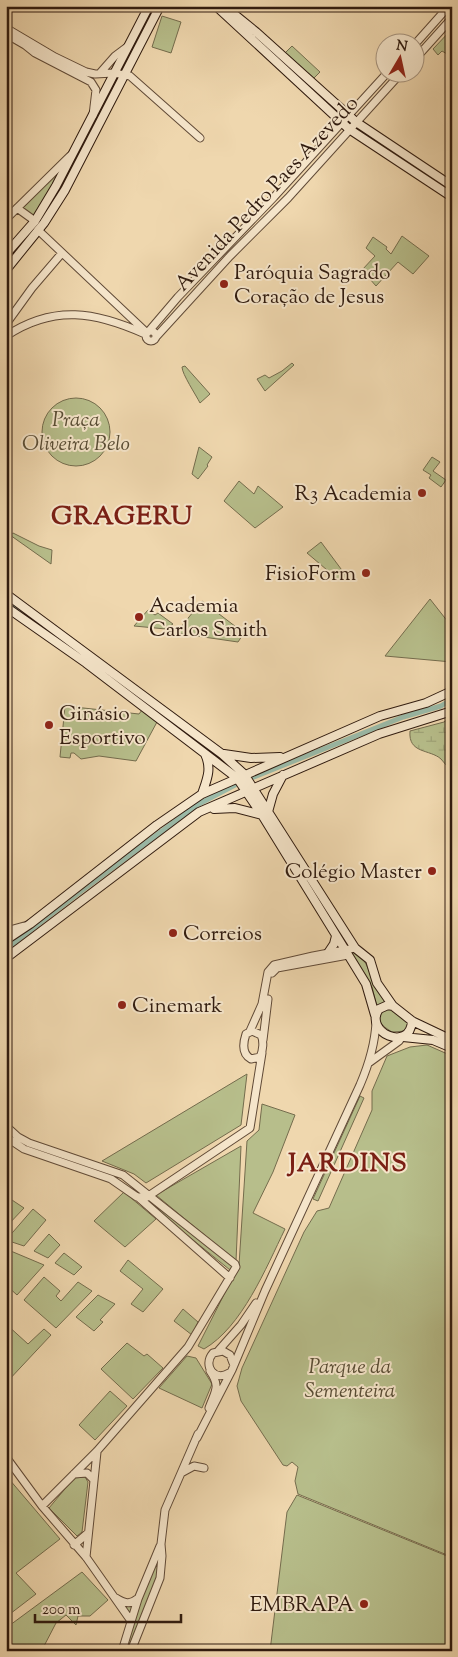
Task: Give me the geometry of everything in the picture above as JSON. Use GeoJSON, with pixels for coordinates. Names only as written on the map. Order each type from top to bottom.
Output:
{"type":"FeatureCollection","features":[{"type":"Feature","properties":{"kind":"main road"},"geometry":{"type":"LineString","coordinates":[[6,254],[35,221],[56,186],[149,6]]}},
{"type":"Feature","properties":{"kind":"main road"},"geometry":{"type":"LineString","coordinates":[[7,268],[38,230],[65,190],[160,6]]}},
{"type":"Feature","properties":{"kind":"main road"},"geometry":{"type":"LineString","coordinates":[[210,6],[239,34],[258,45],[349,129],[452,197]]}},
{"type":"Feature","properties":{"kind":"main road"},"geometry":{"type":"LineString","coordinates":[[216,6],[250,31]]}},
{"type":"Feature","properties":{"kind":"main road"},"geometry":{"type":"LineString","coordinates":[[224,6],[347,116],[452,186]]}},
{"type":"Feature","properties":{"kind":"main road"},"geometry":{"type":"LineString","coordinates":[[231,6],[258,45]]}},
{"type":"Feature","properties":{"kind":"main road"},"geometry":{"type":"LineString","coordinates":[[6,594],[222,754],[250,790],[366,984],[381,1031],[386,1034],[402,1037],[433,1040],[452,1048]]}},
{"type":"Feature","properties":{"kind":"main road"},"geometry":{"type":"LineString","coordinates":[[6,607],[86,663],[204,752],[241,776]]}},
{"type":"Feature","properties":{"kind":"main road"},"geometry":{"type":"LineString","coordinates":[[6,940],[30,924],[157,825],[202,794],[287,756],[358,728],[380,716],[426,703],[452,691]]}},
{"type":"Feature","properties":{"kind":"main road"},"geometry":{"type":"LineString","coordinates":[[7,955],[200,812],[379,734],[452,711]]}},
{"type":"Feature","properties":{"kind":"main road"},"geometry":{"type":"LineString","coordinates":[[352,745],[360,735],[358,728]]}},
{"type":"Feature","properties":{"kind":"main road"},"geometry":{"type":"LineString","coordinates":[[202,794],[210,769],[204,752]]}},
{"type":"Feature","properties":{"kind":"main road"},"geometry":{"type":"LineString","coordinates":[[222,754],[251,758],[287,756]]}},
{"type":"Feature","properties":{"kind":"main road"},"geometry":{"type":"LineString","coordinates":[[265,814],[283,776]]}},
{"type":"Feature","properties":{"kind":"main road"},"geometry":{"type":"LineString","coordinates":[[200,812],[226,807],[265,814],[355,948],[370,960],[377,983],[393,1006],[412,1021],[452,1040]]}},
{"type":"Feature","properties":{"kind":"main road"},"geometry":{"type":"LineString","coordinates":[[328,953],[334,944],[336,936]]}},
{"type":"Feature","properties":{"kind":"main road"},"geometry":{"type":"LineString","coordinates":[[376,1019],[379,1009],[388,1005],[393,1006]]}},
{"type":"Feature","properties":{"kind":"main road"},"geometry":{"type":"LineString","coordinates":[[402,1037],[409,1031],[412,1021]]}},
{"type":"Feature","properties":{"kind":"street"},"geometry":{"type":"LineString","coordinates":[[426,32],[449,6]]}},
{"type":"Feature","properties":{"kind":"street"},"geometry":{"type":"LineString","coordinates":[[426,47],[452,18]]}},
{"type":"Feature","properties":{"kind":"street"},"geometry":{"type":"LineString","coordinates":[[6,28],[87,79],[95,87],[93,115]]}},
{"type":"Feature","properties":{"kind":"street"},"geometry":{"type":"LineString","coordinates":[[6,34],[26,45],[34,53],[75,70],[91,74],[100,72],[130,76],[200,138]]}},
{"type":"Feature","properties":{"kind":"street"},"geometry":{"type":"LineString","coordinates":[[100,72],[114,56],[127,47]]}},
{"type":"Feature","properties":{"kind":"street","name":"Avenida Pedro Paes Azevedo"},"geometry":{"type":"LineString","coordinates":[[379,82],[274,197],[178,296],[147,333],[146,339],[150,341],[155,340],[230,256],[279,206],[393,82]]}},
{"type":"Feature","properties":{"kind":"street"},"geometry":{"type":"LineString","coordinates":[[6,220],[72,154]]}},
{"type":"Feature","properties":{"kind":"street"},"geometry":{"type":"LineString","coordinates":[[274,197],[274,203],[279,206]]}},
{"type":"Feature","properties":{"kind":"street"},"geometry":{"type":"LineString","coordinates":[[18,208],[35,221]]}},
{"type":"Feature","properties":{"kind":"street"},"geometry":{"type":"LineString","coordinates":[[38,230],[147,333]]}},
{"type":"Feature","properties":{"kind":"street"},"geometry":{"type":"LineString","coordinates":[[224,247],[229,250],[230,256]]}},
{"type":"Feature","properties":{"kind":"street"},"geometry":{"type":"LineString","coordinates":[[6,324],[32,288],[62,252]]}},
{"type":"Feature","properties":{"kind":"street"},"geometry":{"type":"LineString","coordinates":[[6,336],[33,321],[48,316],[66,314],[82,314],[111,320],[147,333]]}},
{"type":"Feature","properties":{"kind":"street"},"geometry":{"type":"LineString","coordinates":[[6,931],[30,924]]}},
{"type":"Feature","properties":{"kind":"street"},"geometry":{"type":"LineString","coordinates":[[137,1197],[248,1130],[252,1123],[271,977],[274,970],[346,952],[355,948]]}},
{"type":"Feature","properties":{"kind":"street"},"geometry":{"type":"LineString","coordinates":[[258,1075],[244,1048],[245,1036],[250,1031],[262,1004],[270,969],[282,962],[328,953],[346,952]]}},
{"type":"Feature","properties":{"kind":"street"},"geometry":{"type":"LineString","coordinates":[[197,1438],[229,1373],[370,1062],[376,1038],[376,1019]]}},
{"type":"Feature","properties":{"kind":"street"},"geometry":{"type":"LineString","coordinates":[[250,1031],[259,1034],[262,1040]]}},
{"type":"Feature","properties":{"kind":"street"},"geometry":{"type":"LineString","coordinates":[[370,1062],[402,1037]]}},
{"type":"Feature","properties":{"kind":"street"},"geometry":{"type":"LineString","coordinates":[[251,1059],[257,1058],[262,1053]]}},
{"type":"Feature","properties":{"kind":"street"},"geometry":{"type":"LineString","coordinates":[[6,1126],[18,1137],[29,1143],[113,1171],[127,1178],[235,1264],[236,1269],[188,1347],[97,1451],[42,1506]]}},
{"type":"Feature","properties":{"kind":"street"},"geometry":{"type":"LineString","coordinates":[[6,1137],[24,1150],[106,1177],[121,1184],[230,1278]]}},
{"type":"Feature","properties":{"kind":"street"},"geometry":{"type":"LineString","coordinates":[[161,1544],[138,1599],[123,1648],[132,1650],[158,1584],[161,1571],[161,1544],[166,1510],[217,1388],[216,1381],[210,1371],[209,1360],[213,1353],[218,1351],[241,1325],[265,1291]]}},
{"type":"Feature","properties":{"kind":"street"},"geometry":{"type":"LineString","coordinates":[[218,1351],[227,1352],[233,1363]]}},
{"type":"Feature","properties":{"kind":"street"},"geometry":{"type":"LineString","coordinates":[[210,1371],[217,1376],[229,1373]]}},
{"type":"Feature","properties":{"kind":"street"},"geometry":{"type":"LineString","coordinates":[[86,1557],[97,1451]]}},
{"type":"Feature","properties":{"kind":"street"},"geometry":{"type":"LineString","coordinates":[[6,1457],[42,1506],[86,1557],[131,1621]]}},
{"type":"Feature","properties":{"kind":"street"},"geometry":{"type":"LineString","coordinates":[[182,1472],[194,1466],[204,1468]]}},
{"type":"Feature","properties":{"kind":"street"},"geometry":{"type":"LineString","coordinates":[[74,1474],[87,1473],[93,1479]]}},
{"type":"Feature","properties":{"kind":"street"},"geometry":{"type":"LineString","coordinates":[[74,1545],[88,1533]]}},
{"type":"Feature","properties":{"kind":"street"},"geometry":{"type":"LineString","coordinates":[[147,1578],[158,1584]]}},
{"type":"Feature","properties":{"kind":"street"},"geometry":{"type":"LineString","coordinates":[[115,1598],[126,1603],[132,1603],[138,1599]]}},
{"type":"Feature","properties":{"kind":"green space"},"geometry":{"type":"Polygon","coordinates":[[[162,16],[181,22],[171,53],[152,47],[162,16]]]}},
{"type":"Feature","properties":{"kind":"green space"},"geometry":{"type":"Polygon","coordinates":[[[452,29],[452,57],[442,51],[438,55],[433,49],[452,29]]]}},
{"type":"Feature","properties":{"kind":"green space"},"geometry":{"type":"Polygon","coordinates":[[[292,46],[320,72],[313,79],[285,53],[292,46]]]}},
{"type":"Feature","properties":{"kind":"green space"},"geometry":{"type":"Polygon","coordinates":[[[63,167],[37,210],[33,216],[23,208],[63,167]]]}},
{"type":"Feature","properties":{"kind":"green space"},"geometry":{"type":"Polygon","coordinates":[[[402,236],[429,256],[413,274],[398,262],[376,286],[362,270],[375,256],[366,248],[373,237],[387,247],[386,249],[391,254],[402,236]]]}},
{"type":"Feature","properties":{"kind":"green space"},"geometry":{"type":"Polygon","coordinates":[[[292,363],[294,365],[265,391],[257,379],[265,375],[269,378],[292,363]]]}},
{"type":"Feature","properties":{"kind":"green space"},"geometry":{"type":"Polygon","coordinates":[[[185,366],[210,394],[200,403],[184,374],[182,367],[185,366]]]}},
{"type":"Feature","properties":{"kind":"green space","name":"Praça Oliveira Belo"},"geometry":{"type":"Polygon","coordinates":[[[76,398],[89,401],[100,408],[107,419],[110,432],[107,445],[100,456],[89,463],[76,466],[63,463],[52,456],[45,445],[42,432],[45,419],[52,408],[63,401],[76,398]]]}},
{"type":"Feature","properties":{"kind":"green space"},"geometry":{"type":"Polygon","coordinates":[[[199,447],[212,457],[198,479],[192,474],[199,447]]]}},
{"type":"Feature","properties":{"kind":"green space"},"geometry":{"type":"Polygon","coordinates":[[[432,457],[440,462],[433,471],[446,480],[441,487],[429,478],[431,475],[423,470],[432,457]]]}},
{"type":"Feature","properties":{"kind":"green space"},"geometry":{"type":"Polygon","coordinates":[[[239,481],[254,494],[258,486],[283,507],[255,528],[224,501],[239,481]]]}},
{"type":"Feature","properties":{"kind":"green space"},"geometry":{"type":"Polygon","coordinates":[[[13,533],[39,546],[52,550],[51,564],[10,535],[13,533]]]}},
{"type":"Feature","properties":{"kind":"green space"},"geometry":{"type":"Polygon","coordinates":[[[321,542],[347,577],[347,580],[340,581],[307,553],[321,542]]]}},
{"type":"Feature","properties":{"kind":"green space"},"geometry":{"type":"Polygon","coordinates":[[[430,599],[452,627],[452,662],[385,656],[430,599]]]}},
{"type":"Feature","properties":{"kind":"green space"},"geometry":{"type":"Polygon","coordinates":[[[202,601],[244,633],[238,642],[176,633],[202,601]]]}},
{"type":"Feature","properties":{"kind":"green space"},"geometry":{"type":"Polygon","coordinates":[[[148,610],[155,615],[158,613],[173,624],[166,629],[134,626],[148,610]]]}},
{"type":"Feature","properties":{"kind":"green space"},"geometry":{"type":"Polygon","coordinates":[[[65,706],[139,714],[142,710],[157,722],[136,761],[99,756],[81,759],[74,753],[71,753],[70,758],[60,757],[65,706]]]}},
{"type":"Feature","properties":{"kind":"green space"},"geometry":{"type":"Polygon","coordinates":[[[452,716],[452,772],[441,759],[412,744],[410,731],[444,722],[452,716]]]}},
{"type":"Feature","properties":{"kind":"green space"},"geometry":{"type":"Polygon","coordinates":[[[350,952],[356,953],[364,960],[373,981],[388,1003],[377,1007],[372,987],[350,952]]]}},
{"type":"Feature","properties":{"kind":"green space"},"geometry":{"type":"Polygon","coordinates":[[[389,1007],[409,1020],[406,1031],[392,1032],[382,1024],[379,1018],[380,1011],[389,1007]]]}},
{"type":"Feature","properties":{"kind":"green space","name":"Parque da Sementeira"},"geometry":{"type":"Polygon","coordinates":[[[427,1045],[452,1056],[452,1557],[298,1494],[295,1481],[298,1467],[292,1462],[287,1466],[283,1465],[241,1401],[237,1386],[242,1368],[304,1232],[317,1211],[329,1208],[372,1110],[372,1091],[387,1056],[410,1047],[427,1045]]]}},
{"type":"Feature","properties":{"kind":"green space"},"geometry":{"type":"Polygon","coordinates":[[[247,1074],[241,1125],[146,1183],[134,1174],[102,1161],[247,1074]]]}},
{"type":"Feature","properties":{"kind":"green space"},"geometry":{"type":"Polygon","coordinates":[[[360,1096],[364,1098],[318,1201],[313,1199],[360,1096]]]}},
{"type":"Feature","properties":{"kind":"green space"},"geometry":{"type":"Polygon","coordinates":[[[262,1104],[295,1115],[273,1172],[253,1213],[285,1229],[252,1295],[241,1312],[218,1339],[204,1349],[198,1346],[239,1265],[247,1141],[259,1130],[262,1104]]]}},
{"type":"Feature","properties":{"kind":"green space"},"geometry":{"type":"Polygon","coordinates":[[[241,1146],[236,1261],[156,1195],[241,1146]]]}},
{"type":"Feature","properties":{"kind":"green space"},"geometry":{"type":"Polygon","coordinates":[[[124,1192],[156,1219],[125,1247],[94,1221],[124,1192]]]}},
{"type":"Feature","properties":{"kind":"green space"},"geometry":{"type":"Polygon","coordinates":[[[6,1196],[24,1208],[6,1227],[6,1196]]]}},
{"type":"Feature","properties":{"kind":"green space"},"geometry":{"type":"Polygon","coordinates":[[[149,1197],[233,1266],[230,1270],[145,1201],[149,1197]]]}},
{"type":"Feature","properties":{"kind":"green space"},"geometry":{"type":"Polygon","coordinates":[[[33,1209],[46,1220],[24,1246],[6,1240],[33,1209]]]}},
{"type":"Feature","properties":{"kind":"green space"},"geometry":{"type":"Polygon","coordinates":[[[49,1234],[60,1245],[48,1258],[34,1251],[49,1234]]]}},
{"type":"Feature","properties":{"kind":"green space"},"geometry":{"type":"Polygon","coordinates":[[[6,1249],[44,1265],[17,1295],[6,1285],[6,1249]]]}},
{"type":"Feature","properties":{"kind":"green space"},"geometry":{"type":"Polygon","coordinates":[[[64,1253],[82,1267],[74,1275],[55,1263],[64,1253]]]}},
{"type":"Feature","properties":{"kind":"green space"},"geometry":{"type":"Polygon","coordinates":[[[128,1260],[163,1289],[143,1312],[131,1304],[143,1289],[120,1271],[128,1260]]]}},
{"type":"Feature","properties":{"kind":"green space"},"geometry":{"type":"Polygon","coordinates":[[[44,1277],[60,1291],[56,1296],[61,1301],[78,1282],[92,1291],[56,1328],[24,1300],[44,1277]]]}},
{"type":"Feature","properties":{"kind":"green space"},"geometry":{"type":"Polygon","coordinates":[[[98,1295],[115,1304],[100,1320],[103,1322],[94,1331],[76,1317],[98,1295]]]}},
{"type":"Feature","properties":{"kind":"green space"},"geometry":{"type":"Polygon","coordinates":[[[183,1309],[198,1322],[192,1335],[174,1321],[183,1309]]]}},
{"type":"Feature","properties":{"kind":"green space"},"geometry":{"type":"Polygon","coordinates":[[[6,1324],[28,1344],[44,1329],[51,1335],[6,1383],[6,1324]]]}},
{"type":"Feature","properties":{"kind":"green space"},"geometry":{"type":"Polygon","coordinates":[[[127,1343],[144,1356],[147,1354],[163,1368],[133,1399],[101,1369],[127,1343]]]}},
{"type":"Feature","properties":{"kind":"green space"},"geometry":{"type":"Polygon","coordinates":[[[187,1356],[196,1358],[212,1384],[202,1408],[159,1388],[187,1356]]]}},
{"type":"Feature","properties":{"kind":"green space"},"geometry":{"type":"Polygon","coordinates":[[[110,1391],[127,1406],[95,1440],[79,1425],[110,1391]]]}},
{"type":"Feature","properties":{"kind":"green space"},"geometry":{"type":"Polygon","coordinates":[[[85,1477],[88,1482],[82,1532],[77,1536],[49,1508],[74,1478],[85,1477]]]}},
{"type":"Feature","properties":{"kind":"green space"},"geometry":{"type":"Polygon","coordinates":[[[9,1479],[60,1539],[16,1573],[36,1594],[6,1617],[6,1481],[9,1479]]]}},
{"type":"Feature","properties":{"kind":"green space","name":"EMBRAPA"},"geometry":{"type":"Polygon","coordinates":[[[297,1495],[452,1558],[452,1651],[270,1651],[287,1512],[297,1495]]]}},
{"type":"Feature","properties":{"kind":"green space"},"geometry":{"type":"Polygon","coordinates":[[[161,1544],[161,1571],[131,1651],[122,1651],[131,1621],[121,1601],[133,1603],[161,1544]]]}},
{"type":"Feature","properties":{"kind":"green space"},"geometry":{"type":"Polygon","coordinates":[[[82,1572],[108,1600],[90,1616],[78,1616],[76,1625],[66,1615],[56,1623],[43,1648],[49,1651],[6,1651],[6,1628],[82,1572]]]}},
{"type":"Feature","properties":{"kind":"waterway"},"geometry":{"type":"LineString","coordinates":[[128,57],[154,6]]}},
{"type":"Feature","properties":{"kind":"waterway"},"geometry":{"type":"LineString","coordinates":[[74,162],[114,83]]}},
{"type":"Feature","properties":{"kind":"waterway"},"geometry":{"type":"LineString","coordinates":[[6,599],[70,647]]}},
{"type":"Feature","properties":{"kind":"waterway"},"geometry":{"type":"LineString","coordinates":[[254,777],[403,717],[441,706],[452,699]]}},
{"type":"Feature","properties":{"kind":"waterway"},"geometry":{"type":"LineString","coordinates":[[163,717],[227,763]]}},
{"type":"Feature","properties":{"kind":"waterway"},"geometry":{"type":"LineString","coordinates":[[6,949],[197,805],[235,785]]}},
{"type":"Feature","properties":{"kind":"place","name":"Paróquia Sagrado Coração de Jesus"},"geometry":{"type":"Point","coordinates":[224,284]}},
{"type":"Feature","properties":{"kind":"place","name":"R3 Academia"},"geometry":{"type":"Point","coordinates":[422,493]}},
{"type":"Feature","properties":{"kind":"place","name":"FisioForm"},"geometry":{"type":"Point","coordinates":[366,573]}},
{"type":"Feature","properties":{"kind":"place","name":"Academia Carlos Smith"},"geometry":{"type":"Point","coordinates":[139,617]}},
{"type":"Feature","properties":{"kind":"place","name":"Ginásio Esportivo"},"geometry":{"type":"Point","coordinates":[49,725]}},
{"type":"Feature","properties":{"kind":"place","name":"Colégio Master"},"geometry":{"type":"Point","coordinates":[432,871]}},
{"type":"Feature","properties":{"kind":"place","name":"Correios"},"geometry":{"type":"Point","coordinates":[173,933]}},
{"type":"Feature","properties":{"kind":"place","name":"Cinemark"},"geometry":{"type":"Point","coordinates":[122,1005]}},
{"type":"Feature","properties":{"kind":"place","name":"EMBRAPA"},"geometry":{"type":"Point","coordinates":[364,1604]}},
{"type":"Feature","properties":{"kind":"district","name":"GRAGERU"},"geometry":{"type":"Point","coordinates":[122,515]}},
{"type":"Feature","properties":{"kind":"district","name":"JARDINS"},"geometry":{"type":"Point","coordinates":[348,1162]}}]}
